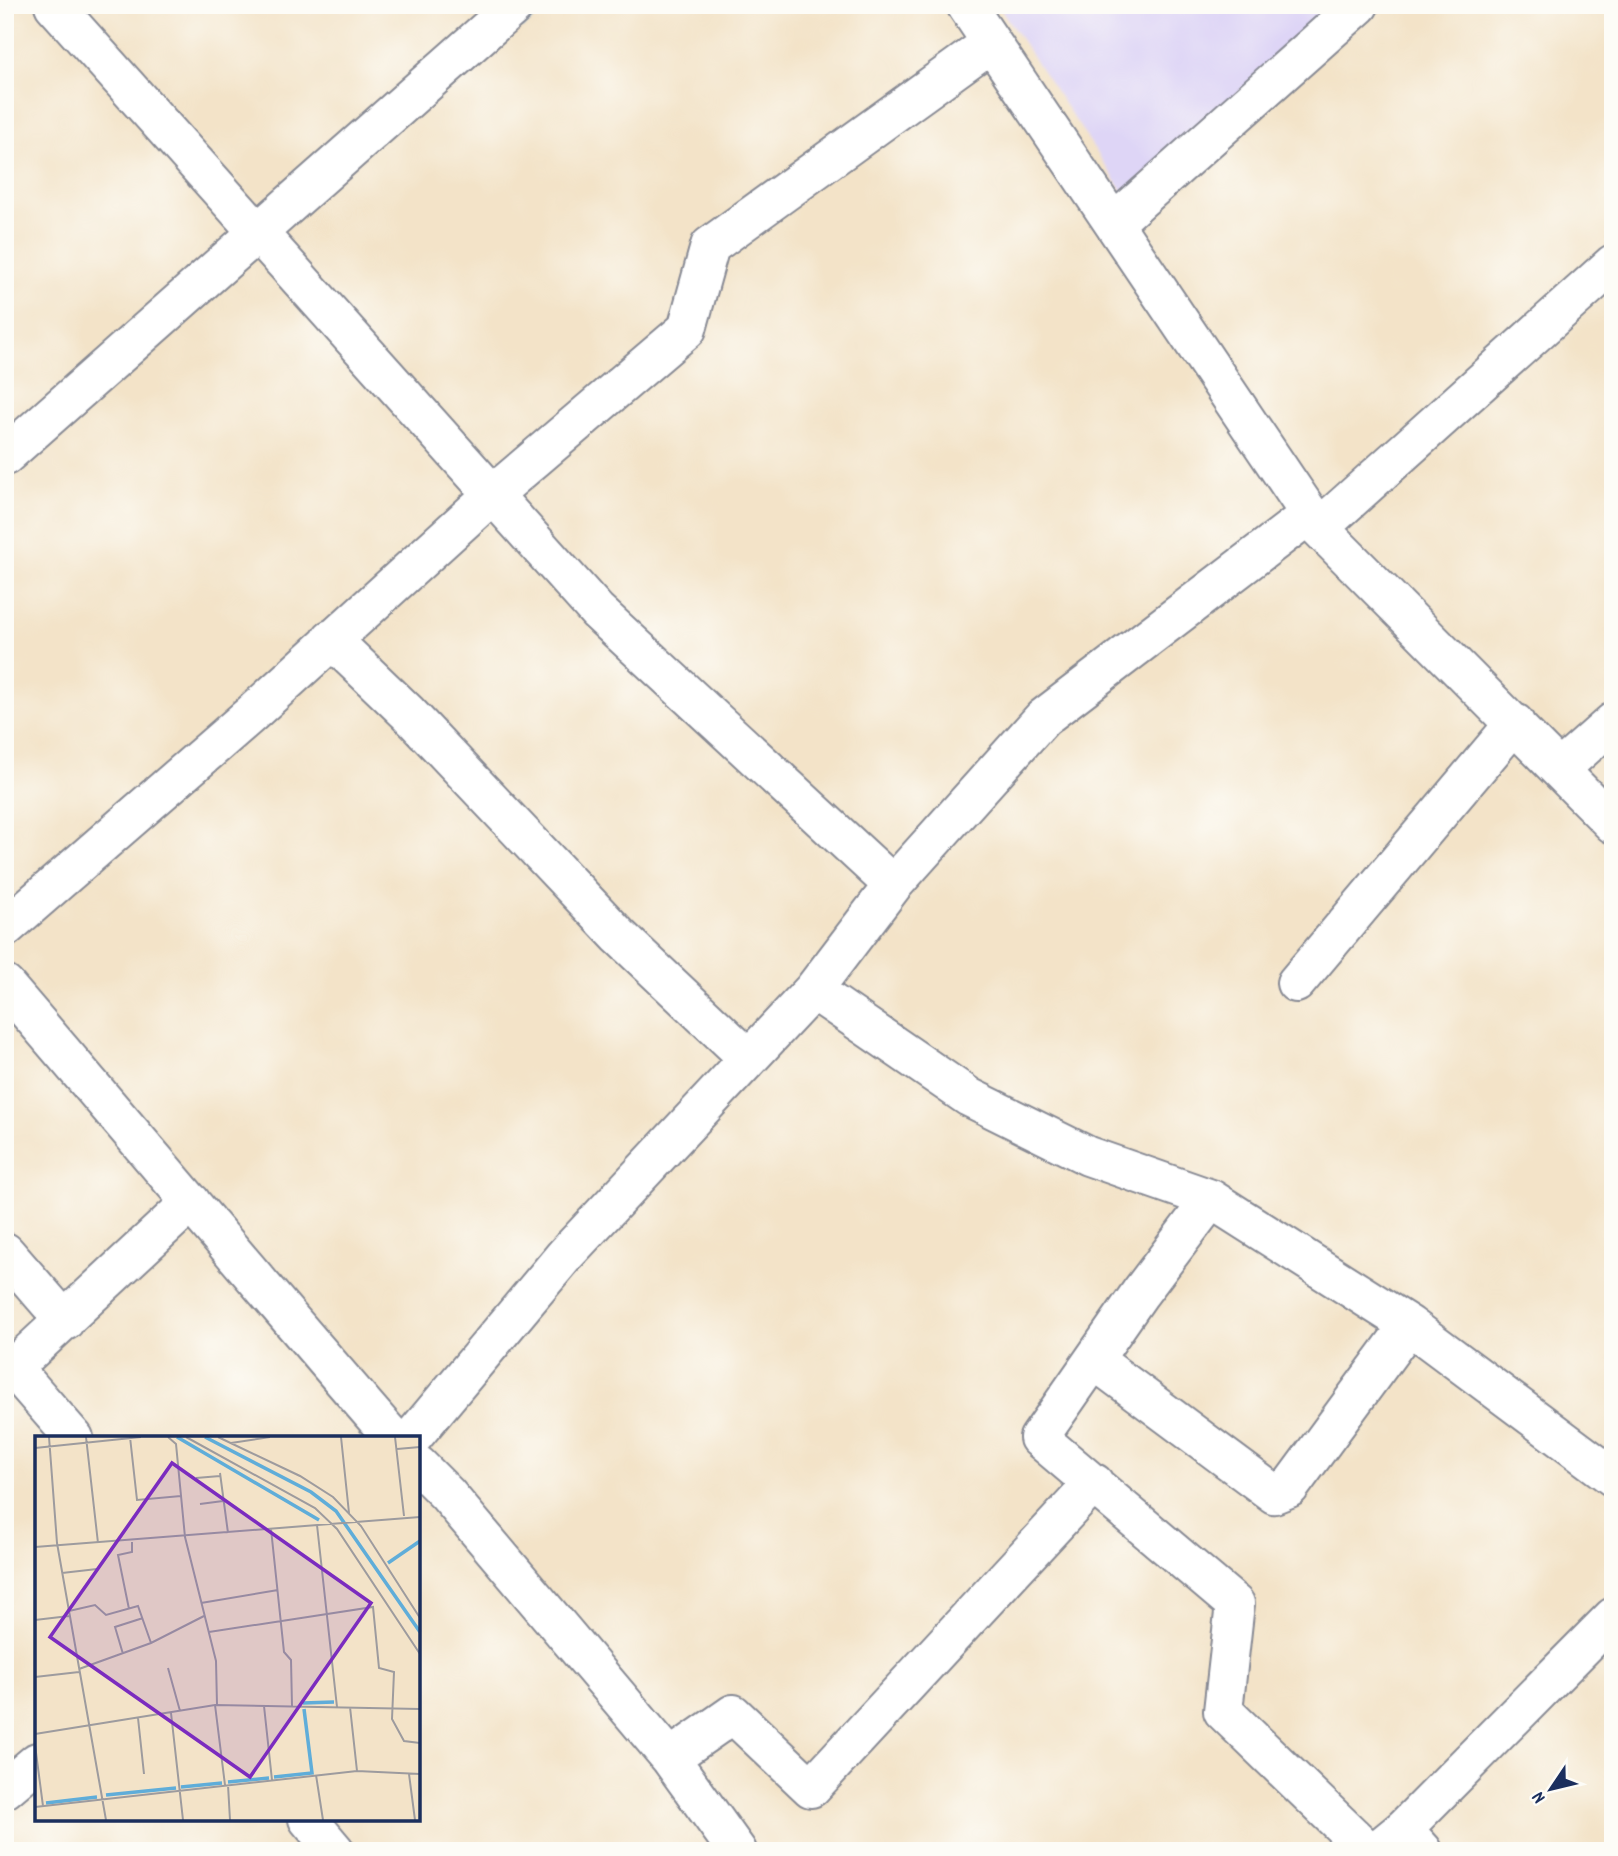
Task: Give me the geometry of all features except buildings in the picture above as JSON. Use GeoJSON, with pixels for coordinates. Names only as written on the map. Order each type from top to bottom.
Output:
{"type":"FeatureCollection","features":[{"type":"Feature","properties":{"kind":"street"},"geometry":{"type":"LineString","coordinates":[[54,5],[258,230],[491,496],[597,611],[893,885]]}},
{"type":"Feature","properties":{"kind":"street"},"geometry":{"type":"LineString","coordinates":[[5,456],[143,337],[258,230],[515,5]]}},
{"type":"Feature","properties":{"kind":"street"},"geometry":{"type":"LineString","coordinates":[[966,5],[1314,522],[1613,824]]}},
{"type":"Feature","properties":{"kind":"street"},"geometry":{"type":"LineString","coordinates":[[1114,223],[1359,5]]}},
{"type":"Feature","properties":{"kind":"street"},"geometry":{"type":"LineString","coordinates":[[5,928],[250,715],[491,496],[687,329],[710,246],[991,43]]}},
{"type":"Feature","properties":{"kind":"street"},"geometry":{"type":"LineString","coordinates":[[414,1436],[565,1255],[747,1057],[813,990],[893,885],[1043,718],[1314,522],[1613,264]]}},
{"type":"Feature","properties":{"kind":"street"},"geometry":{"type":"LineString","coordinates":[[331,639],[408,713],[619,936],[747,1057]]}},
{"type":"Feature","properties":{"kind":"street"},"geometry":{"type":"LineString","coordinates":[[1560,769],[1613,722]]}},
{"type":"Feature","properties":{"kind":"street"},"geometry":{"type":"LineString","coordinates":[[1296,983],[1515,723]]}},
{"type":"Feature","properties":{"kind":"street"},"geometry":{"type":"LineString","coordinates":[[5,985],[191,1202],[227,1249],[391,1436]]}},
{"type":"Feature","properties":{"kind":"street"},"geometry":{"type":"LineString","coordinates":[[813,990],[969,1097],[1088,1156],[1211,1199],[1409,1325],[1613,1477]]}},
{"type":"Feature","properties":{"kind":"street"},"geometry":{"type":"LineString","coordinates":[[1211,1199],[1039,1438],[1235,1604],[1223,1711],[1368,1851]]}},
{"type":"Feature","properties":{"kind":"street"},"geometry":{"type":"LineString","coordinates":[[72,1436],[9,1372],[191,1202]]}},
{"type":"Feature","properties":{"kind":"street"},"geometry":{"type":"LineString","coordinates":[[5,1252],[65,1321]]}},
{"type":"Feature","properties":{"kind":"street"},"geometry":{"type":"LineString","coordinates":[[1094,1360],[1274,1494],[1289,1488],[1409,1325]]}},
{"type":"Feature","properties":{"kind":"street"},"geometry":{"type":"LineString","coordinates":[[420,1467],[447,1494],[670,1758],[737,1851]]}},
{"type":"Feature","properties":{"kind":"street"},"geometry":{"type":"LineString","coordinates":[[670,1758],[733,1714],[811,1788],[1094,1483]]}},
{"type":"Feature","properties":{"kind":"street"},"geometry":{"type":"LineString","coordinates":[[1401,1843],[1613,1617]]}},
{"type":"Feature","properties":{"kind":"street"},"geometry":{"type":"LineString","coordinates":[[5,1789],[35,1764]]}},
{"type":"Feature","properties":{"kind":"street"},"geometry":{"type":"LineString","coordinates":[[310,1821],[335,1851]]}},
{"type":"Feature","properties":{"kind":"shaded area"},"geometry":{"type":"Polygon","coordinates":[[[998,5],[1339,5],[1124,193],[998,5]]]}},
{"type":"Feature","properties":{"kind":"waterway"},"geometry":{"type":"LineString","coordinates":[[521,22],[540,5]]}}]}
